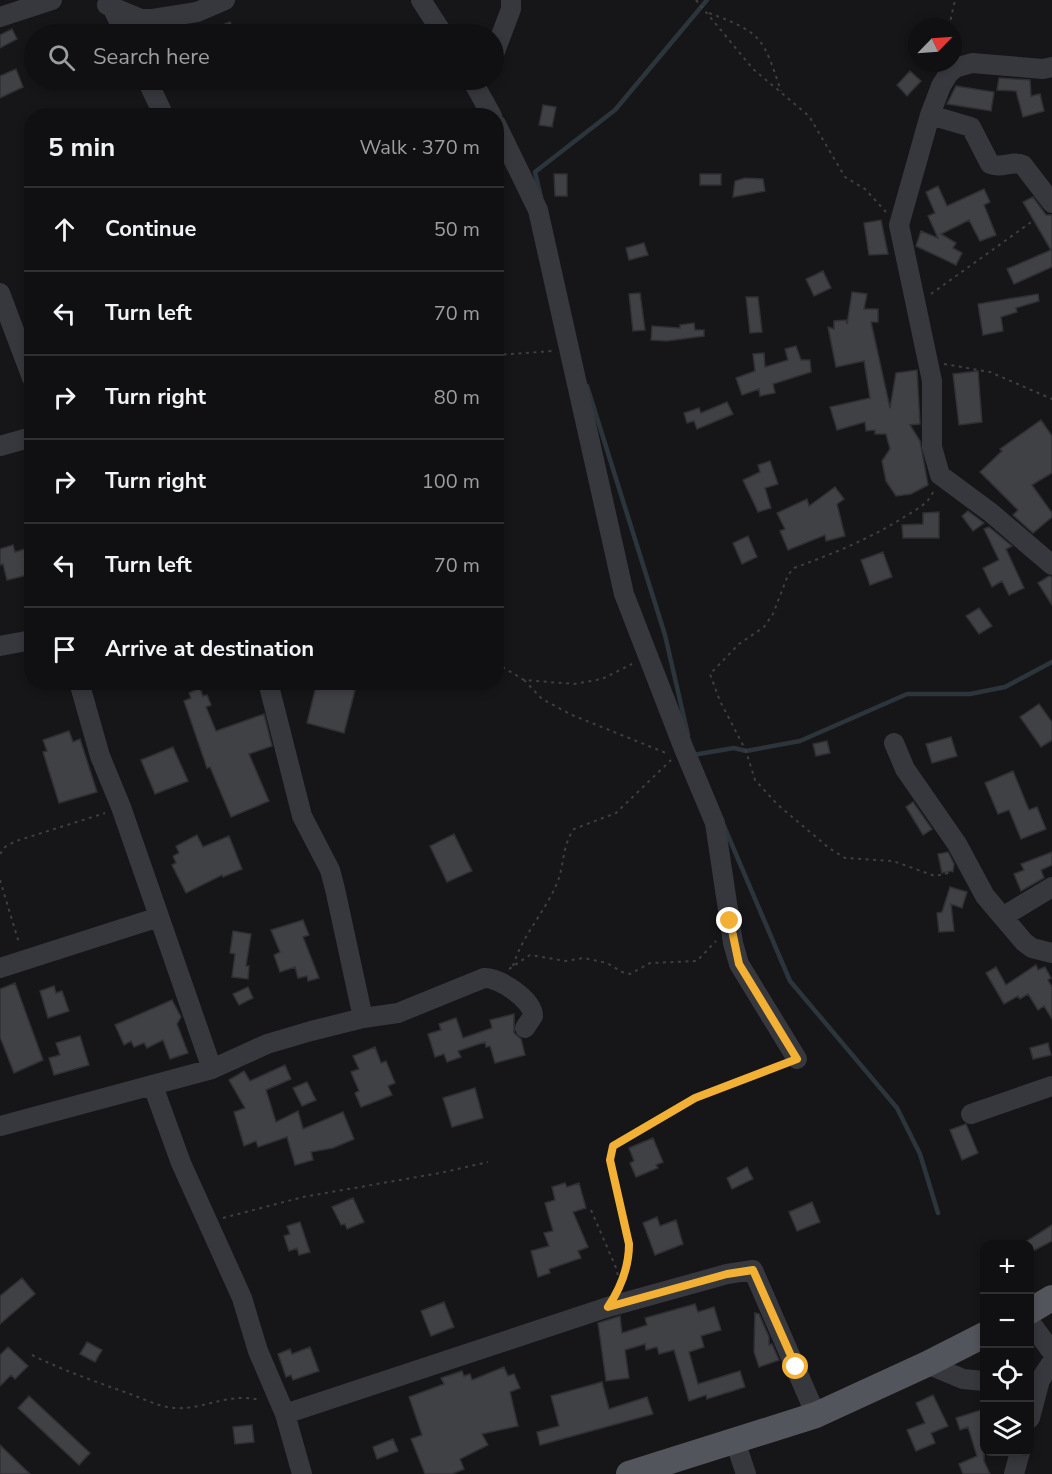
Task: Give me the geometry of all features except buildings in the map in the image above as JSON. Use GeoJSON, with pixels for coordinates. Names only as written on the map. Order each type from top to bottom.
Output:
{"type":"FeatureCollection","features":[{"type":"Feature","properties":{"kind":"main road"},"geometry":{"type":"LineString","coordinates":[[1034,1308],[1052,1298]]}},
{"type":"Feature","properties":{"kind":"main road"},"geometry":{"type":"LineString","coordinates":[[629,1474],[816,1415],[980,1337]]}},
{"type":"Feature","properties":{"kind":"street"},"geometry":{"type":"LineString","coordinates":[[3,11],[52,0]]}},
{"type":"Feature","properties":{"kind":"street"},"geometry":{"type":"LineString","coordinates":[[106,2],[141,19],[153,19],[197,12],[225,0]]}},
{"type":"Feature","properties":{"kind":"street"},"geometry":{"type":"LineString","coordinates":[[421,0],[437,24]]}},
{"type":"Feature","properties":{"kind":"street"},"geometry":{"type":"LineString","coordinates":[[504,32],[511,9],[511,0]]}},
{"type":"Feature","properties":{"kind":"street"},"geometry":{"type":"LineString","coordinates":[[106,2],[119,24]]}},
{"type":"Feature","properties":{"kind":"street"},"geometry":{"type":"LineString","coordinates":[[1052,67],[1043,69],[972,63],[962,65],[949,73],[941,86],[930,116],[899,225],[918,304],[932,381],[932,447],[940,475],[1052,565]]}},
{"type":"Feature","properties":{"kind":"street"},"geometry":{"type":"LineString","coordinates":[[152,90],[160,108]]}},
{"type":"Feature","properties":{"kind":"street"},"geometry":{"type":"LineString","coordinates":[[480,90],[488,108]]}},
{"type":"Feature","properties":{"kind":"street"},"geometry":{"type":"LineString","coordinates":[[930,116],[971,127],[990,164],[997,166],[1018,163],[1023,165],[1048,208]]}},
{"type":"Feature","properties":{"kind":"street"},"geometry":{"type":"LineString","coordinates":[[504,140],[538,210],[571,349],[624,594],[715,824],[739,964],[797,1059]]}},
{"type":"Feature","properties":{"kind":"street"},"geometry":{"type":"LineString","coordinates":[[1,300],[24,358]]}},
{"type":"Feature","properties":{"kind":"street"},"geometry":{"type":"LineString","coordinates":[[0,446],[24,439]]}},
{"type":"Feature","properties":{"kind":"street"},"geometry":{"type":"LineString","coordinates":[[0,646],[24,642]]}},
{"type":"Feature","properties":{"kind":"street"},"geometry":{"type":"LineString","coordinates":[[81,690],[100,756],[121,807],[212,1069]]}},
{"type":"Feature","properties":{"kind":"street"},"geometry":{"type":"LineString","coordinates":[[270,690],[302,816],[330,870],[363,1018]]}},
{"type":"Feature","properties":{"kind":"street"},"geometry":{"type":"LineString","coordinates":[[894,743],[905,769],[957,844],[985,896],[1032,948],[1052,952]]}},
{"type":"Feature","properties":{"kind":"street"},"geometry":{"type":"LineString","coordinates":[[1004,916],[1052,887]]}},
{"type":"Feature","properties":{"kind":"street"},"geometry":{"type":"LineString","coordinates":[[0,968],[159,917]]}},
{"type":"Feature","properties":{"kind":"street"},"geometry":{"type":"LineString","coordinates":[[0,1126],[212,1069],[267,1044],[363,1018],[398,1013],[477,980],[498,978],[530,1005],[533,1016],[525,1028]]}},
{"type":"Feature","properties":{"kind":"street"},"geometry":{"type":"LineString","coordinates":[[153,1086],[206,1220],[242,1298],[258,1351],[284,1412],[302,1474]]}},
{"type":"Feature","properties":{"kind":"street"},"geometry":{"type":"LineString","coordinates":[[971,1114],[1052,1086]]}},
{"type":"Feature","properties":{"kind":"street"},"geometry":{"type":"LineString","coordinates":[[284,1412],[608,1307],[727,1274],[753,1270],[816,1415]]}},
{"type":"Feature","properties":{"kind":"street"},"geometry":{"type":"LineString","coordinates":[[1034,1329],[1052,1352]]}},
{"type":"Feature","properties":{"kind":"street"},"geometry":{"type":"LineString","coordinates":[[1032,1402],[1035,1380],[1052,1362]]}},
{"type":"Feature","properties":{"kind":"street"},"geometry":{"type":"LineString","coordinates":[[927,1364],[963,1379],[980,1381]]}},
{"type":"Feature","properties":{"kind":"street"},"geometry":{"type":"LineString","coordinates":[[735,1441],[746,1474]]}},
{"type":"Feature","properties":{"kind":"street"},"geometry":{"type":"LineString","coordinates":[[1014,1474],[1019,1456]]}},
{"type":"Feature","properties":{"kind":"path"},"geometry":{"type":"LineString","coordinates":[[696,0],[753,69],[809,116],[845,177],[865,189],[899,225]]}},
{"type":"Feature","properties":{"kind":"path"},"geometry":{"type":"LineString","coordinates":[[951,18],[955,0]]}},
{"type":"Feature","properties":{"kind":"path"},"geometry":{"type":"LineString","coordinates":[[707,12],[743,26],[758,37],[772,64],[781,91]]}},
{"type":"Feature","properties":{"kind":"path"},"geometry":{"type":"LineString","coordinates":[[918,304],[1048,208]]}},
{"type":"Feature","properties":{"kind":"path"},"geometry":{"type":"LineString","coordinates":[[504,354],[571,349]]}},
{"type":"Feature","properties":{"kind":"path"},"geometry":{"type":"LineString","coordinates":[[929,363],[990,372],[1052,399]]}},
{"type":"Feature","properties":{"kind":"path"},"geometry":{"type":"LineString","coordinates":[[940,475],[931,497],[885,531],[794,568],[788,575],[773,614],[764,627],[739,644],[710,674],[720,701],[746,751],[754,780],[778,805],[829,848],[845,858],[893,861],[942,877],[969,866]]}},
{"type":"Feature","properties":{"kind":"path"},"geometry":{"type":"LineString","coordinates":[[524,680],[574,684],[602,679],[648,657]]}},
{"type":"Feature","properties":{"kind":"path"},"geometry":{"type":"LineString","coordinates":[[504,668],[524,680],[542,699],[572,715],[675,757],[616,813],[574,829],[560,863],[558,880],[528,930],[513,966]]}},
{"type":"Feature","properties":{"kind":"path"},"geometry":{"type":"LineString","coordinates":[[0,854],[5,847],[15,841],[121,807]]}},
{"type":"Feature","properties":{"kind":"path"},"geometry":{"type":"LineString","coordinates":[[0,879],[24,960]]}},
{"type":"Feature","properties":{"kind":"path"},"geometry":{"type":"LineString","coordinates":[[498,978],[523,958],[535,955],[565,961],[584,958],[607,963],[630,974],[650,963],[697,961],[705,955],[730,921]]}},
{"type":"Feature","properties":{"kind":"path"},"geometry":{"type":"LineString","coordinates":[[608,1307],[618,1291],[629,1259],[629,1244],[610,1160],[613,1146],[695,1098],[797,1059]]}},
{"type":"Feature","properties":{"kind":"path"},"geometry":{"type":"LineString","coordinates":[[206,1220],[238,1215],[303,1197],[440,1173],[488,1162]]}},
{"type":"Feature","properties":{"kind":"path"},"geometry":{"type":"LineString","coordinates":[[591,1210],[620,1280]]}},
{"type":"Feature","properties":{"kind":"path"},"geometry":{"type":"LineString","coordinates":[[32,1355],[60,1369],[171,1408],[194,1408],[212,1401],[248,1397],[284,1412]]}},
{"type":"Feature","properties":{"kind":"waterway"},"geometry":{"type":"LineString","coordinates":[[541,197],[535,172],[615,110],[707,0]]}},
{"type":"Feature","properties":{"kind":"waterway"},"geometry":{"type":"LineString","coordinates":[[587,386],[665,635],[688,735]]}},
{"type":"Feature","properties":{"kind":"waterway"},"geometry":{"type":"LineString","coordinates":[[693,755],[734,748],[746,751],[800,741],[907,694],[970,694],[1005,687],[1052,662]]}},
{"type":"Feature","properties":{"kind":"waterway"},"geometry":{"type":"LineString","coordinates":[[724,826],[790,981],[897,1108],[920,1154],[938,1213]]}},
{"type":"Feature","properties":{"kind":"route"},"geometry":{"type":"LineString","coordinates":[[730,921],[739,964],[797,1059],[695,1098],[613,1146],[610,1160],[629,1244],[629,1259],[618,1291],[608,1307],[727,1274],[753,1270],[796,1367]]}}]}
